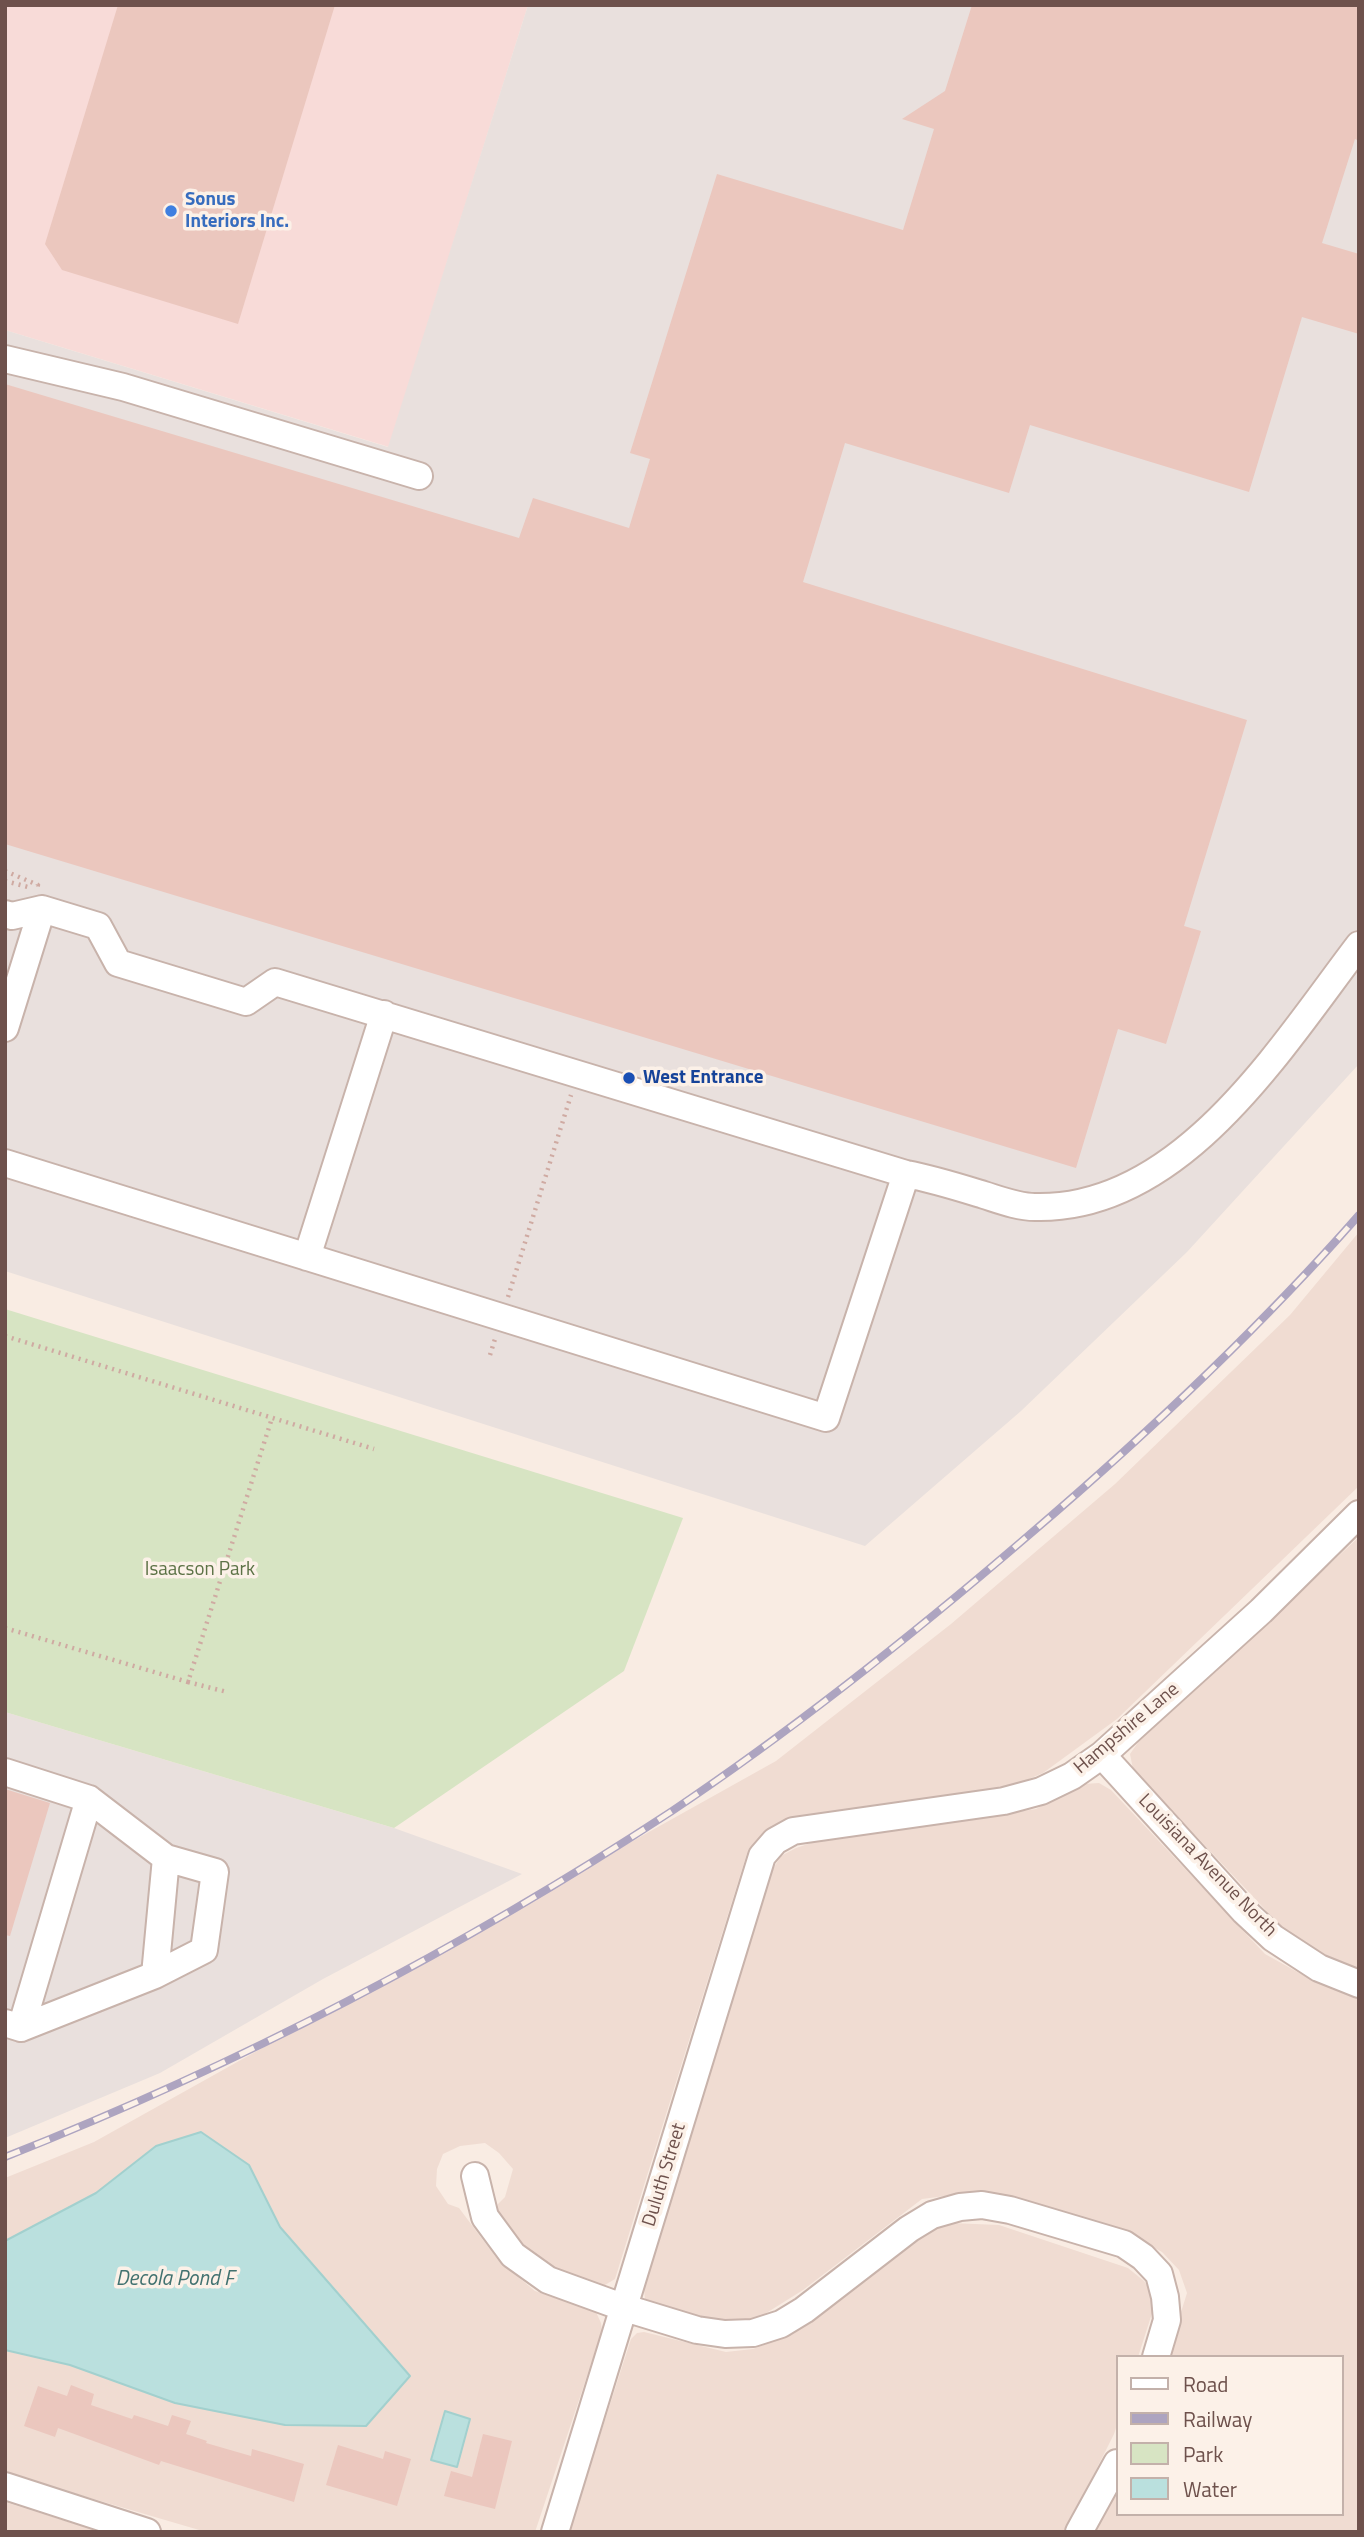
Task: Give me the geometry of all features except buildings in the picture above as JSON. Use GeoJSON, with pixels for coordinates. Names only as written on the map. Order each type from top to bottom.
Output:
{"type":"FeatureCollection","features":[{"type":"Feature","properties":{"kind":"street"},"geometry":{"type":"LineString","coordinates":[[5,359],[122,387],[419,476]]}},
{"type":"Feature","properties":{"kind":"street"},"geometry":{"type":"LineString","coordinates":[[5,1028],[42,909]]}},
{"type":"Feature","properties":{"kind":"street"},"geometry":{"type":"LineString","coordinates":[[5,914],[12,916],[42,909],[98,926],[118,962],[246,1002],[275,982],[906,1174],[1035,1207],[1081,1203],[1101,1198],[1150,1174],[1197,1140],[1256,1079],[1359,945]]}},
{"type":"Feature","properties":{"kind":"street"},"geometry":{"type":"LineString","coordinates":[[307,1257],[384,1014]]}},
{"type":"Feature","properties":{"kind":"street"},"geometry":{"type":"LineString","coordinates":[[5,1163],[826,1418],[906,1174]]}},
{"type":"Feature","properties":{"kind":"street","name":"Hampshire Lane"},"geometry":{"type":"LineString","coordinates":[[793,1831],[1004,1801],[1041,1791],[1072,1776],[1102,1755],[1261,1611],[1359,1514]]}},
{"type":"Feature","properties":{"kind":"street","name":"Louisiana Avenue North"},"geometry":{"type":"LineString","coordinates":[[1102,1755],[1244,1911],[1273,1938],[1319,1968],[1359,1984]]}},
{"type":"Feature","properties":{"kind":"street"},"geometry":{"type":"LineString","coordinates":[[5,1772],[89,1799],[166,1858],[215,1872],[204,1950],[155,1975],[13,2025]]}},
{"type":"Feature","properties":{"kind":"street"},"geometry":{"type":"LineString","coordinates":[[13,2025],[89,1799]]}},
{"type":"Feature","properties":{"kind":"street","name":"Duluth Street"},"geometry":{"type":"LineString","coordinates":[[555,2532],[762,1856],[775,1841],[793,1831]]}},
{"type":"Feature","properties":{"kind":"street"},"geometry":{"type":"LineString","coordinates":[[155,1975],[166,1858]]}},
{"type":"Feature","properties":{"kind":"street"},"geometry":{"type":"LineString","coordinates":[[475,2176],[485,2217],[513,2255],[548,2280],[697,2330],[725,2334],[753,2333],[781,2324],[804,2310],[909,2229],[932,2215],[960,2207],[982,2205],[1010,2210],[1124,2244],[1143,2257],[1159,2274],[1165,2297],[1167,2320],[1157,2355]]}},
{"type":"Feature","properties":{"kind":"street"},"geometry":{"type":"LineString","coordinates":[[1079,2532],[1116,2465]]}},
{"type":"Feature","properties":{"kind":"street"},"geometry":{"type":"LineString","coordinates":[[5,2486],[147,2532]]}},
{"type":"Feature","properties":{"kind":"path"},"geometry":{"type":"LineString","coordinates":[[5,871],[38,885],[37,890],[5,881]]}},
{"type":"Feature","properties":{"kind":"path"},"geometry":{"type":"LineString","coordinates":[[491,1355],[579,1074]]}},
{"type":"Feature","properties":{"kind":"path"},"geometry":{"type":"LineString","coordinates":[[5,1336],[374,1449]]}},
{"type":"Feature","properties":{"kind":"path"},"geometry":{"type":"LineString","coordinates":[[188,1682],[272,1418]]}},
{"type":"Feature","properties":{"kind":"path"},"geometry":{"type":"LineString","coordinates":[[5,1628],[227,1692]]}},
{"type":"Feature","properties":{"kind":"shaded area"},"geometry":{"type":"Polygon","coordinates":[[[5,5],[528,5],[389,447],[5,330],[5,5]]]}},
{"type":"Feature","properties":{"kind":"shaded area"},"geometry":{"type":"Polygon","coordinates":[[[528,5],[1359,5],[1359,1064],[1187,1252],[1021,1411],[865,1546],[5,1271],[5,330],[388,447],[528,5]]]}},
{"type":"Feature","properties":{"kind":"shaded area"},"geometry":{"type":"Polygon","coordinates":[[[1359,1232],[1359,1486],[1117,1719],[1043,1773],[1005,1789],[917,1799],[793,1819],[770,1832],[748,1850],[615,2279],[605,2285],[596,2286],[555,2273],[517,2246],[495,2213],[498,2204],[505,2197],[513,2169],[499,2153],[485,2143],[460,2146],[443,2154],[437,2169],[436,2186],[448,2204],[459,2208],[498,2260],[535,2291],[596,2312],[601,2323],[602,2331],[535,2532],[206,2532],[5,2473],[5,2178],[94,2142],[776,1761],[951,1624],[1115,1484],[1290,1315],[1359,1232]]]}},
{"type":"Feature","properties":{"kind":"shaded area"},"geometry":{"type":"Polygon","coordinates":[[[1359,1537],[1359,1973],[1290,1936],[1133,1769],[1130,1754],[1139,1741],[1359,1537]]]}},
{"type":"Feature","properties":{"kind":"shaded area"},"geometry":{"type":"Polygon","coordinates":[[[5,1712],[394,1828],[522,1874],[323,1979],[160,2073],[5,2138],[5,1712]]]}},
{"type":"Feature","properties":{"kind":"shaded area"},"geometry":{"type":"Polygon","coordinates":[[[1099,1783],[1111,1790],[1265,1954],[1310,1979],[1359,1998],[1359,2532],[1094,2532],[1116,2488],[1116,2516],[1343,2516],[1343,2355],[1168,2355],[1187,2293],[1179,2270],[1162,2252],[1144,2242],[1022,2199],[968,2193],[922,2199],[803,2290],[752,2322],[716,2329],[651,2307],[645,2300],[644,2288],[771,1872],[781,1856],[811,1843],[1036,1809],[1084,1784],[1099,1783]]]}},
{"type":"Feature","properties":{"kind":"shaded area"},"geometry":{"type":"Polygon","coordinates":[[[951,2223],[999,2225],[1128,2268],[1144,2281],[1152,2292],[1154,2307],[1139,2355],[1116,2355],[1114,2434],[1065,2532],[569,2532],[631,2339],[637,2333],[644,2332],[726,2352],[753,2349],[793,2334],[921,2234],[951,2223]]]}},
{"type":"Feature","properties":{"kind":"shaded area"},"geometry":{"type":"Polygon","coordinates":[[[5,2502],[101,2532],[5,2532],[5,2502]]]}},
{"type":"Feature","properties":{"kind":"green space","name":"Isaacson Park"},"geometry":{"type":"Polygon","coordinates":[[[5,1309],[683,1518],[624,1671],[394,1828],[5,1712],[5,1309]]]}},
{"type":"Feature","properties":{"kind":"water","name":"Decola Pond F"},"geometry":{"type":"Polygon","coordinates":[[[201,2132],[249,2165],[280,2227],[410,2376],[366,2426],[285,2425],[175,2403],[70,2365],[5,2350],[5,2241],[96,2193],[156,2146],[201,2132]]]}},
{"type":"Feature","properties":{"kind":"water"},"geometry":{"type":"Polygon","coordinates":[[[445,2411],[470,2419],[457,2467],[431,2460],[445,2411]]]}},
{"type":"Feature","properties":{"kind":"railway"},"geometry":{"type":"LineString","coordinates":[[5,2157],[178,2083],[348,2001],[512,1910],[719,1779],[810,1713],[899,1643],[1072,1498],[1158,1421],[1241,1341],[1359,1215]]}},
{"type":"Feature","properties":{"kind":"place","name":"Sonus Interiors Inc."},"geometry":{"type":"Point","coordinates":[171,211]}},
{"type":"Feature","properties":{"kind":"place","name":"West Entrance"},"geometry":{"type":"Point","coordinates":[629,1078]}}]}
